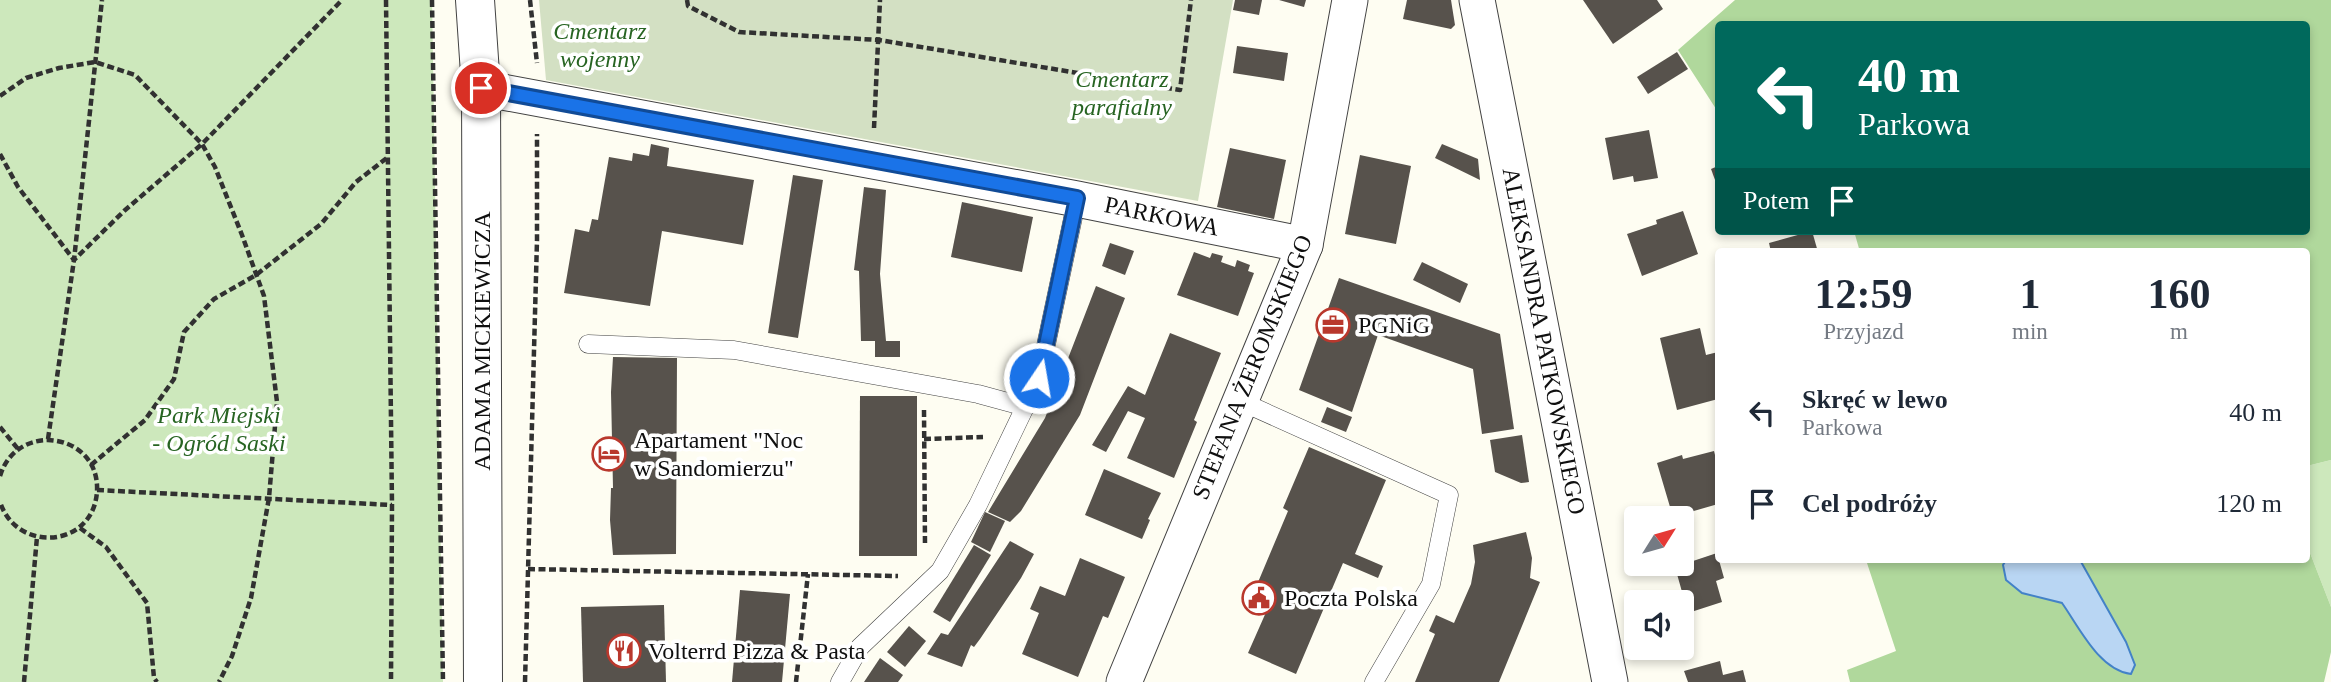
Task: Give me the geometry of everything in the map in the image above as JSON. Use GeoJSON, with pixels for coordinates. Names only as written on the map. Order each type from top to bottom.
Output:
{"type":"FeatureCollection","features":[{"type":"Feature","properties":{"kind":"street","name":"ADAMA MICKIEWICZA"},"geometry":{"type":"LineString","coordinates":[[475,0],[481,88],[483,682]]}},
{"type":"Feature","properties":{"kind":"street","name":"STEFANA ŻEROMSKIEGO"},"geometry":{"type":"LineString","coordinates":[[1124,682],[1305,245],[1350,0]]}},
{"type":"Feature","properties":{"kind":"street","name":"ALEKSANDRA PATKOWSKIEGO"},"geometry":{"type":"LineString","coordinates":[[1477,0],[1610,682]]}},
{"type":"Feature","properties":{"kind":"street","name":"PARKOWA"},"geometry":{"type":"LineString","coordinates":[[481,88],[1077,198],[1305,245]]}},
{"type":"Feature","properties":{"kind":"lane"},"geometry":{"type":"LineString","coordinates":[[840,682],[860,647],[940,571],[978,505],[1026,407],[1039,378],[1077,198]]}},
{"type":"Feature","properties":{"kind":"lane"},"geometry":{"type":"LineString","coordinates":[[588,344],[734,351],[978,394],[1026,407]]}},
{"type":"Feature","properties":{"kind":"lane"},"geometry":{"type":"LineString","coordinates":[[1241,402],[1449,495],[1432,584],[1374,682]]}},
{"type":"Feature","properties":{"kind":"path"},"geometry":{"type":"LineString","coordinates":[[48,439],[74,260],[102,0]]}},
{"type":"Feature","properties":{"kind":"path"},"geometry":{"type":"LineString","coordinates":[[74,260],[124,211],[202,144],[342,0]]}},
{"type":"Feature","properties":{"kind":"path"},"geometry":{"type":"LineString","coordinates":[[386,0],[392,505],[391,682]]}},
{"type":"Feature","properties":{"kind":"path"},"geometry":{"type":"LineString","coordinates":[[432,0],[443,682]]}},
{"type":"Feature","properties":{"kind":"path"},"geometry":{"type":"LineString","coordinates":[[530,0],[538,72]]}},
{"type":"Feature","properties":{"kind":"path"},"geometry":{"type":"LineString","coordinates":[[687,0],[688,6],[738,32],[879,40],[1180,90],[1191,0]]}},
{"type":"Feature","properties":{"kind":"path"},"geometry":{"type":"LineString","coordinates":[[873,141],[880,0]]}},
{"type":"Feature","properties":{"kind":"path"},"geometry":{"type":"LineString","coordinates":[[0,96],[26,78],[59,68],[95,62],[135,75],[202,144],[215,167],[264,296],[277,402],[269,498],[251,598],[232,656],[219,682]]}},
{"type":"Feature","properties":{"kind":"path"},"geometry":{"type":"LineString","coordinates":[[525,682],[537,240],[537,132]]}},
{"type":"Feature","properties":{"kind":"path"},"geometry":{"type":"LineString","coordinates":[[0,154],[18,187],[74,260]]}},
{"type":"Feature","properties":{"kind":"path"},"geometry":{"type":"LineString","coordinates":[[91,465],[145,420],[174,379],[184,332],[214,299],[256,275],[321,224],[356,182],[388,157]]}},
{"type":"Feature","properties":{"kind":"path"},"geometry":{"type":"LineString","coordinates":[[924,384],[925,550]]}},
{"type":"Feature","properties":{"kind":"path"},"geometry":{"type":"LineString","coordinates":[[0,427],[18,449]]}},
{"type":"Feature","properties":{"kind":"path"},"geometry":{"type":"LineString","coordinates":[[924,439],[985,437],[1005,449]]}},
{"type":"Feature","properties":{"kind":"path"},"geometry":{"type":"LineString","coordinates":[[0,476],[8,459],[18,449],[32,442],[48,439],[61,441],[83,455],[96,477],[97,490],[90,514],[80,528],[54,538],[37,537],[24,532],[2,512],[0,502]]}},
{"type":"Feature","properties":{"kind":"path"},"geometry":{"type":"LineString","coordinates":[[97,490],[392,505]]}},
{"type":"Feature","properties":{"kind":"path"},"geometry":{"type":"LineString","coordinates":[[80,528],[106,547],[147,603],[154,678],[157,682]]}},
{"type":"Feature","properties":{"kind":"path"},"geometry":{"type":"LineString","coordinates":[[24,682],[37,537]]}},
{"type":"Feature","properties":{"kind":"path"},"geometry":{"type":"LineString","coordinates":[[528,569],[899,576]]}},
{"type":"Feature","properties":{"kind":"path"},"geometry":{"type":"LineString","coordinates":[[796,682],[808,574]]}},
{"type":"Feature","properties":{"kind":"green space","name":"Park Miejski - Ogród Saski"},"geometry":{"type":"Polygon","coordinates":[[[0,0],[432,0],[443,682],[0,682],[0,0]]]}},
{"type":"Feature","properties":{"kind":"green space","name":"Cmentarz parafialny"},"geometry":{"type":"Polygon","coordinates":[[[539,0],[1233,0],[1198,201],[546,80],[539,0]]]}},
{"type":"Feature","properties":{"kind":"green space"},"geometry":{"type":"Polygon","coordinates":[[[1735,0],[2331,0],[2331,460],[2310,465],[2310,248],[1859,248],[1855,235],[2310,235],[2310,21],[1715,21],[1715,107],[1678,50],[1735,0]]]}},
{"type":"Feature","properties":{"kind":"green space"},"geometry":{"type":"Polygon","coordinates":[[[2331,460],[2331,607],[2310,553],[2310,465],[2331,460]]]}},
{"type":"Feature","properties":{"kind":"green space"},"geometry":{"type":"Polygon","coordinates":[[[2310,553],[2331,607],[2331,652],[2324,682],[1850,682],[1847,670],[1896,651],[1867,563],[2310,563],[2310,553]]]}},
{"type":"Feature","properties":{"kind":"water"},"geometry":{"type":"Polygon","coordinates":[[[2082,563],[2126,642],[2135,665],[2131,674],[2109,665],[2100,656],[2062,603],[2022,593],[2006,580],[2003,565],[2082,563]]]}},
{"type":"Feature","properties":{"kind":"building"},"geometry":{"type":"Polygon","coordinates":[[[1235,0],[1262,0],[1259,15],[1233,10],[1235,0]]]}},
{"type":"Feature","properties":{"kind":"building"},"geometry":{"type":"Polygon","coordinates":[[[1279,0],[1306,0],[1304,7],[1279,0]]]}},
{"type":"Feature","properties":{"kind":"building"},"geometry":{"type":"Polygon","coordinates":[[[1407,0],[1451,0],[1455,25],[1451,29],[1403,19],[1407,0]]]}},
{"type":"Feature","properties":{"kind":"building"},"geometry":{"type":"Polygon","coordinates":[[[1583,0],[1657,0],[1663,9],[1613,44],[1583,0]]]}},
{"type":"Feature","properties":{"kind":"building"},"geometry":{"type":"Polygon","coordinates":[[[1237,46],[1288,53],[1284,81],[1233,73],[1237,46]]]}},
{"type":"Feature","properties":{"kind":"building"},"geometry":{"type":"Polygon","coordinates":[[[1677,52],[1688,69],[1648,94],[1637,77],[1677,52]]]}},
{"type":"Feature","properties":{"kind":"building"},"geometry":{"type":"Polygon","coordinates":[[[1649,130],[1658,178],[1634,182],[1633,176],[1613,180],[1605,138],[1649,130]]]}},
{"type":"Feature","properties":{"kind":"building"},"geometry":{"type":"Polygon","coordinates":[[[651,144],[669,148],[667,166],[754,180],[743,245],[662,231],[650,306],[564,293],[575,229],[589,232],[592,219],[598,220],[609,157],[632,161],[633,153],[649,156],[651,144]]]}},
{"type":"Feature","properties":{"kind":"building"},"geometry":{"type":"Polygon","coordinates":[[[1442,144],[1478,159],[1480,180],[1435,158],[1442,144]]]}},
{"type":"Feature","properties":{"kind":"building"},"geometry":{"type":"Polygon","coordinates":[[[1230,148],[1286,160],[1274,219],[1217,207],[1230,148]]]}},
{"type":"Feature","properties":{"kind":"building"},"geometry":{"type":"Polygon","coordinates":[[[1360,155],[1411,166],[1396,244],[1345,234],[1360,155]]]}},
{"type":"Feature","properties":{"kind":"building"},"geometry":{"type":"Polygon","coordinates":[[[793,175],[823,180],[798,338],[768,333],[793,175]]]}},
{"type":"Feature","properties":{"kind":"building"},"geometry":{"type":"Polygon","coordinates":[[[864,187],[886,190],[880,274],[886,341],[900,341],[900,357],[875,357],[875,341],[861,341],[859,271],[854,270],[864,187]]]}},
{"type":"Feature","properties":{"kind":"building"},"geometry":{"type":"Polygon","coordinates":[[[962,202],[1033,217],[1022,272],[951,257],[962,202]]]}},
{"type":"Feature","properties":{"kind":"building"},"geometry":{"type":"Polygon","coordinates":[[[1683,211],[1698,254],[1642,276],[1627,234],[1657,224],[1656,220],[1683,211]]]}},
{"type":"Feature","properties":{"kind":"building"},"geometry":{"type":"Polygon","coordinates":[[[1798,235],[1813,235],[1817,248],[1770,248],[1769,243],[1798,235]]]}},
{"type":"Feature","properties":{"kind":"building"},"geometry":{"type":"Polygon","coordinates":[[[1110,243],[1134,251],[1125,275],[1102,266],[1110,243]]]}},
{"type":"Feature","properties":{"kind":"building"},"geometry":{"type":"Polygon","coordinates":[[[1194,252],[1210,258],[1212,253],[1223,256],[1221,262],[1235,267],[1237,260],[1250,265],[1248,271],[1254,273],[1238,316],[1177,295],[1194,252]]]}},
{"type":"Feature","properties":{"kind":"building"},"geometry":{"type":"Polygon","coordinates":[[[1422,262],[1468,284],[1460,303],[1413,280],[1422,262]]]}},
{"type":"Feature","properties":{"kind":"building"},"geometry":{"type":"Polygon","coordinates":[[[1339,278],[1500,334],[1514,429],[1482,434],[1473,369],[1378,335],[1352,412],[1299,390],[1339,278]]]}},
{"type":"Feature","properties":{"kind":"building"},"geometry":{"type":"Polygon","coordinates":[[[1096,286],[1125,298],[1080,415],[1021,511],[1010,522],[988,512],[1045,418],[1096,286]]]}},
{"type":"Feature","properties":{"kind":"building"},"geometry":{"type":"Polygon","coordinates":[[[1700,328],[1706,355],[1715,353],[1715,400],[1677,410],[1660,338],[1700,328]]]}},
{"type":"Feature","properties":{"kind":"building"},"geometry":{"type":"Polygon","coordinates":[[[1170,333],[1221,353],[1174,478],[1127,458],[1145,418],[1128,411],[1106,452],[1092,445],[1128,386],[1145,395],[1170,333]]]}},
{"type":"Feature","properties":{"kind":"building"},"geometry":{"type":"Polygon","coordinates":[[[613,357],[677,358],[676,554],[613,555],[610,520],[613,488],[613,357]]]}},
{"type":"Feature","properties":{"kind":"building"},"geometry":{"type":"Polygon","coordinates":[[[860,396],[917,396],[917,556],[859,556],[860,396]]]}},
{"type":"Feature","properties":{"kind":"building"},"geometry":{"type":"Polygon","coordinates":[[[1327,407],[1352,417],[1346,432],[1321,422],[1327,407]]]}},
{"type":"Feature","properties":{"kind":"building"},"geometry":{"type":"Polygon","coordinates":[[[1522,435],[1529,482],[1521,483],[1495,472],[1490,440],[1522,435]]]}},
{"type":"Feature","properties":{"kind":"building"},"geometry":{"type":"Polygon","coordinates":[[[1309,447],[1386,480],[1355,554],[1383,566],[1378,578],[1343,563],[1296,674],[1248,653],[1267,610],[1245,601],[1251,585],[1256,587],[1288,511],[1283,508],[1309,447]]]}},
{"type":"Feature","properties":{"kind":"building"},"geometry":{"type":"Polygon","coordinates":[[[1714,451],[1715,505],[1694,511],[1694,506],[1670,506],[1657,463],[1682,455],[1683,459],[1714,451]]]}},
{"type":"Feature","properties":{"kind":"building"},"geometry":{"type":"Polygon","coordinates":[[[1104,469],[1161,493],[1142,539],[1085,515],[1104,469]]]}},
{"type":"Feature","properties":{"kind":"building"},"geometry":{"type":"Polygon","coordinates":[[[985,512],[1005,521],[990,552],[971,542],[985,512]]]}},
{"type":"Feature","properties":{"kind":"building"},"geometry":{"type":"Polygon","coordinates":[[[1526,532],[1532,558],[1530,578],[1540,582],[1499,682],[1415,682],[1435,634],[1429,631],[1436,615],[1454,623],[1471,584],[1475,562],[1473,545],[1526,532]]]}},
{"type":"Feature","properties":{"kind":"building"},"geometry":{"type":"Polygon","coordinates":[[[1010,541],[1034,554],[980,639],[974,647],[971,645],[962,667],[927,654],[941,633],[948,635],[1010,541]]]}},
{"type":"Feature","properties":{"kind":"building"},"geometry":{"type":"Polygon","coordinates":[[[974,545],[991,555],[950,622],[933,612],[974,545]]]}},
{"type":"Feature","properties":{"kind":"building"},"geometry":{"type":"Polygon","coordinates":[[[1715,554],[1715,563],[1720,563],[1724,578],[1716,581],[1722,602],[1694,611],[1694,590],[1682,590],[1678,576],[1694,576],[1694,561],[1715,554]]]}},
{"type":"Feature","properties":{"kind":"building"},"geometry":{"type":"Polygon","coordinates":[[[1080,558],[1125,577],[1108,618],[1103,616],[1078,677],[1022,654],[1039,613],[1030,609],[1040,586],[1065,596],[1080,558]]]}},
{"type":"Feature","properties":{"kind":"building"},"geometry":{"type":"Polygon","coordinates":[[[740,590],[790,594],[782,682],[732,682],[740,590]]]}},
{"type":"Feature","properties":{"kind":"building"},"geometry":{"type":"Polygon","coordinates":[[[664,605],[666,682],[583,682],[581,607],[664,605]]]}},
{"type":"Feature","properties":{"kind":"building"},"geometry":{"type":"Polygon","coordinates":[[[909,626],[926,641],[905,667],[887,652],[909,626]]]}},
{"type":"Feature","properties":{"kind":"building"},"geometry":{"type":"Polygon","coordinates":[[[880,658],[903,675],[898,682],[864,682],[880,658]]]}},
{"type":"Feature","properties":{"kind":"building"},"geometry":{"type":"Polygon","coordinates":[[[1720,661],[1723,675],[1743,670],[1746,682],[1688,682],[1684,671],[1720,661]]]}},
{"type":"Feature","properties":{"kind":"place","name":"PGNiG"},"geometry":{"type":"Point","coordinates":[1333,325]}},
{"type":"Feature","properties":{"kind":"place","name":"Apartament \"Noc w Sandomierzu\""},"geometry":{"type":"Point","coordinates":[609,454]}},
{"type":"Feature","properties":{"kind":"place","name":"Poczta Polska"},"geometry":{"type":"Point","coordinates":[1259,598]}},
{"type":"Feature","properties":{"kind":"place","name":"Volterrd Pizza & Pasta"},"geometry":{"type":"Point","coordinates":[624,651]}},
{"type":"Feature","properties":{"kind":"route"},"geometry":{"type":"LineString","coordinates":[[481,88],[1077,198],[1039,378]]}},
{"type":"Feature","properties":{"kind":"park label","name":"Cmentarz wojenny"},"geometry":{"type":"Point","coordinates":[600,45]}}]}
